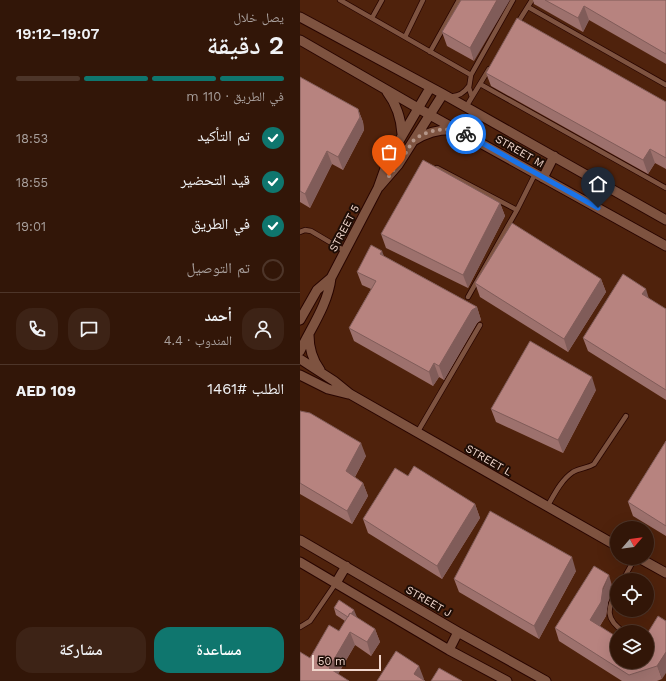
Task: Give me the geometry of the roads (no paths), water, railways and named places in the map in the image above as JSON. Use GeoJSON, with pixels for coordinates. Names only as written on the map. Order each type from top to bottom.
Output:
{"type":"FeatureCollection","features":[{"type":"Feature","properties":{"kind":"street","name":"STREET M"},"geometry":{"type":"LineString","coordinates":[[300,17],[443,94],[666,220]]}},
{"type":"Feature","properties":{"kind":"street","name":"STREET M"},"geometry":{"type":"LineString","coordinates":[[300,40],[417,108],[666,246]]}},
{"type":"Feature","properties":{"kind":"street","name":"STREET 5"},"geometry":{"type":"LineString","coordinates":[[300,351],[326,301],[331,278],[378,188],[388,160],[430,88]]}},
{"type":"Feature","properties":{"kind":"street"},"geometry":{"type":"LineString","coordinates":[[385,89],[393,99],[398,110],[402,122],[402,134]]}},
{"type":"Feature","properties":{"kind":"street","name":"STREET 5"},"geometry":{"type":"LineString","coordinates":[[378,188],[393,171],[443,94]]}},
{"type":"Feature","properties":{"kind":"street"},"geometry":{"type":"LineString","coordinates":[[413,141],[435,131],[447,129],[459,130]]}},
{"type":"Feature","properties":{"kind":"street"},"geometry":{"type":"LineString","coordinates":[[539,176],[554,156]]}},
{"type":"Feature","properties":{"kind":"street","name":"STREET 5"},"geometry":{"type":"LineString","coordinates":[[300,320],[317,290],[331,278]]}},
{"type":"Feature","properties":{"kind":"street"},"geometry":{"type":"LineString","coordinates":[[309,334],[311,354],[322,373]]}},
{"type":"Feature","properties":{"kind":"street","name":"STREET L"},"geometry":{"type":"LineString","coordinates":[[300,359],[334,381],[350,394],[610,542]]}},
{"type":"Feature","properties":{"kind":"street","name":"STREET L"},"geometry":{"type":"LineString","coordinates":[[300,375],[328,389],[350,394]]}},
{"type":"Feature","properties":{"kind":"street"},"geometry":{"type":"LineString","coordinates":[[300,381],[310,380]]}},
{"type":"Feature","properties":{"kind":"street","name":"STREET J"},"geometry":{"type":"LineString","coordinates":[[300,540],[458,632],[546,681]]}},
{"type":"Feature","properties":{"kind":"street"},"geometry":{"type":"LineString","coordinates":[[300,562],[449,650],[507,681]]}},
{"type":"Feature","properties":{"kind":"street"},"geometry":{"type":"LineString","coordinates":[[652,565],[666,573]]}},
{"type":"Feature","properties":{"kind":"street"},"geometry":{"type":"LineString","coordinates":[[336,583],[346,566]]}},
{"type":"Feature","properties":{"kind":"street"},"geometry":{"type":"LineString","coordinates":[[449,650],[458,632]]}},
{"type":"Feature","properties":{"kind":"lane"},"geometry":{"type":"LineString","coordinates":[[340,0],[471,75]]}},
{"type":"Feature","properties":{"kind":"lane"},"geometry":{"type":"LineString","coordinates":[[349,5],[352,0]]}},
{"type":"Feature","properties":{"kind":"lane"},"geometry":{"type":"LineString","coordinates":[[372,18],[382,0]]}},
{"type":"Feature","properties":{"kind":"lane"},"geometry":{"type":"LineString","coordinates":[[405,37],[423,0]]}},
{"type":"Feature","properties":{"kind":"lane"},"geometry":{"type":"LineString","coordinates":[[430,52],[458,0]]}},
{"type":"Feature","properties":{"kind":"lane"},"geometry":{"type":"LineString","coordinates":[[472,97],[469,85],[471,75],[513,0]]}},
{"type":"Feature","properties":{"kind":"lane"},"geometry":{"type":"LineString","coordinates":[[516,27],[532,0]]}},
{"type":"Feature","properties":{"kind":"lane"},"geometry":{"type":"LineString","coordinates":[[528,7],[666,85]]}},
{"type":"Feature","properties":{"kind":"lane"},"geometry":{"type":"LineString","coordinates":[[466,108],[492,63]]}},
{"type":"Feature","properties":{"kind":"lane"},"geometry":{"type":"LineString","coordinates":[[480,84],[666,188]]}},
{"type":"Feature","properties":{"kind":"lane"},"geometry":{"type":"LineString","coordinates":[[443,94],[458,96],[467,89],[469,85]]}},
{"type":"Feature","properties":{"kind":"lane"},"geometry":{"type":"LineString","coordinates":[[438,168],[516,210]]}},
{"type":"Feature","properties":{"kind":"lane"},"geometry":{"type":"LineString","coordinates":[[468,297],[516,210],[539,176]]}},
{"type":"Feature","properties":{"kind":"lane"},"geometry":{"type":"LineString","coordinates":[[300,232],[305,230],[311,231],[345,251]]}},
{"type":"Feature","properties":{"kind":"lane"},"geometry":{"type":"LineString","coordinates":[[417,433],[480,324]]}},
{"type":"Feature","properties":{"kind":"lane"},"geometry":{"type":"LineString","coordinates":[[547,507],[560,484],[574,472],[588,468],[594,464],[626,416]]}},
{"type":"Feature","properties":{"kind":"lane"},"geometry":{"type":"LineString","coordinates":[[300,627],[310,621],[336,583]]}},
{"type":"Feature","properties":{"kind":"lane"},"geometry":{"type":"LineString","coordinates":[[610,602],[610,616]]}}]}
